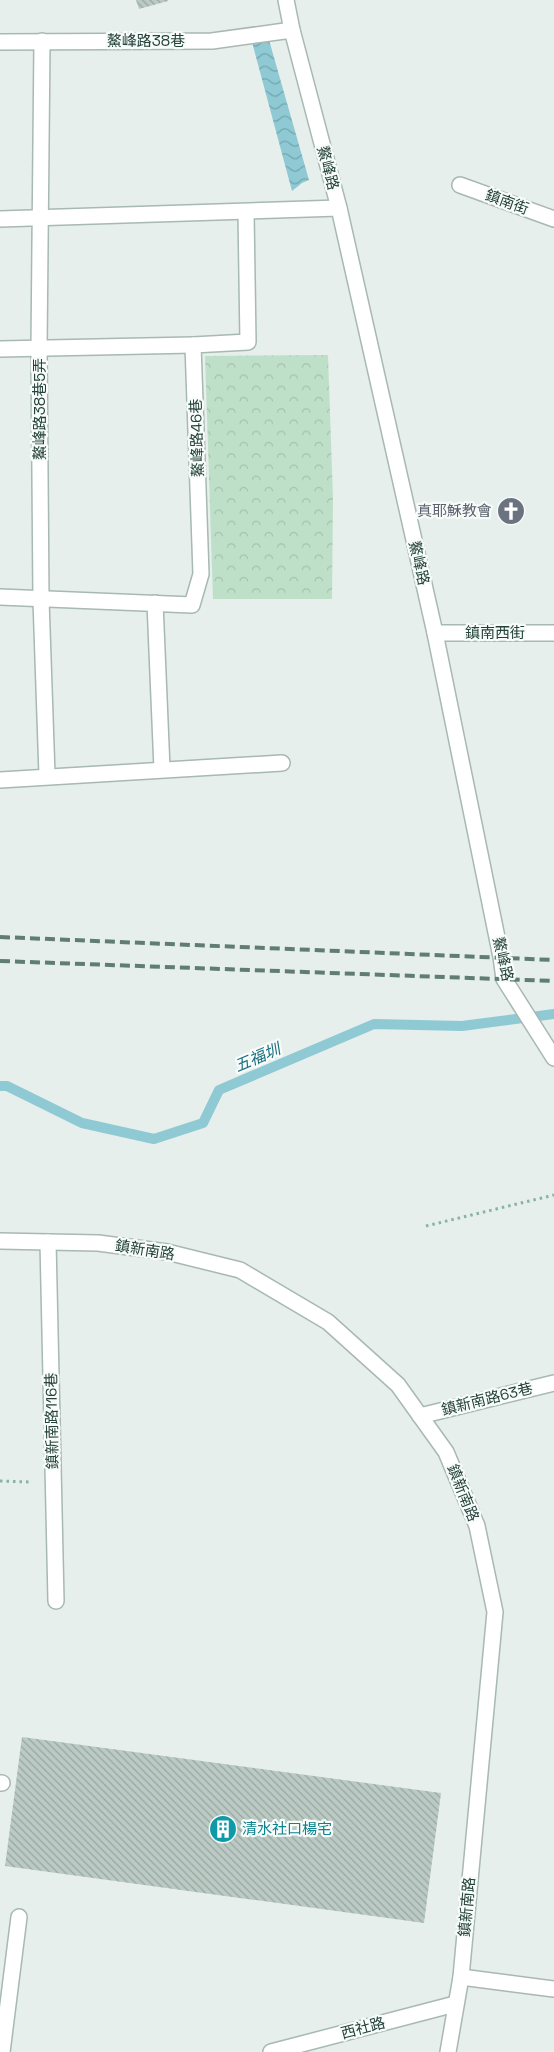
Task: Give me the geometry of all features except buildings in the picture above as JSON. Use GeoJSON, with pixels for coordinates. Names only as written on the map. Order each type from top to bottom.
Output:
{"type":"FeatureCollection","features":[{"type":"Feature","properties":{"kind":"street","name":"鰲峰路"},"geometry":{"type":"LineString","coordinates":[[286,0],[292,30],[339,208],[435,633],[504,979],[554,1058]]}},
{"type":"Feature","properties":{"kind":"street","name":"鰲峰路38巷"},"geometry":{"type":"LineString","coordinates":[[0,42],[212,41],[292,30]]}},
{"type":"Feature","properties":{"kind":"street","name":"鰲峰路38巷5弄"},"geometry":{"type":"LineString","coordinates":[[42,41],[40,600],[47,776]]}},
{"type":"Feature","properties":{"kind":"street","name":"鎮南街"},"geometry":{"type":"LineString","coordinates":[[460,185],[554,219]]}},
{"type":"Feature","properties":{"kind":"street"},"geometry":{"type":"LineString","coordinates":[[0,219],[339,208]]}},
{"type":"Feature","properties":{"kind":"street"},"geometry":{"type":"LineString","coordinates":[[0,349],[248,342],[246,212]]}},
{"type":"Feature","properties":{"kind":"street","name":"鰲峰路46巷"},"geometry":{"type":"LineString","coordinates":[[155,603],[192,606],[201,574],[193,344]]}},
{"type":"Feature","properties":{"kind":"street"},"geometry":{"type":"LineString","coordinates":[[0,597],[155,603],[162,769]]}},
{"type":"Feature","properties":{"kind":"street","name":"鎮南西街"},"geometry":{"type":"LineString","coordinates":[[435,633],[554,633]]}},
{"type":"Feature","properties":{"kind":"street"},"geometry":{"type":"LineString","coordinates":[[0,780],[282,763]]}},
{"type":"Feature","properties":{"kind":"street","name":"鎮新南路"},"geometry":{"type":"LineString","coordinates":[[0,1240],[98,1243],[167,1252],[240,1270],[328,1322],[398,1385],[446,1452],[477,1526],[495,1612],[461,1977],[448,2052]]}},
{"type":"Feature","properties":{"kind":"street","name":"鎮新南路116巷"},"geometry":{"type":"LineString","coordinates":[[48,1242],[56,1601]]}},
{"type":"Feature","properties":{"kind":"street","name":"鎮新南路63巷"},"geometry":{"type":"LineString","coordinates":[[420,1416],[554,1383]]}},
{"type":"Feature","properties":{"kind":"street"},"geometry":{"type":"LineString","coordinates":[[2,2052],[19,1917]]}},
{"type":"Feature","properties":{"kind":"street"},"geometry":{"type":"LineString","coordinates":[[461,1977],[554,1989]]}},
{"type":"Feature","properties":{"kind":"street","name":"西社路"},"geometry":{"type":"LineString","coordinates":[[272,2052],[455,2004]]}},
{"type":"Feature","properties":{"kind":"path"},"geometry":{"type":"LineString","coordinates":[[426,1226],[554,1195]]}},
{"type":"Feature","properties":{"kind":"green space"},"geometry":{"type":"Polygon","coordinates":[[[328,355],[333,499],[332,599],[213,599],[205,356],[328,355]]]}},
{"type":"Feature","properties":{"kind":"water"},"geometry":{"type":"Polygon","coordinates":[[[269,40],[309,180],[292,191],[252,42],[269,40]]]}},
{"type":"Feature","properties":{"kind":"waterway","name":"五福圳"},"geometry":{"type":"LineString","coordinates":[[0,1086],[7,1086],[82,1123],[154,1139],[203,1123],[219,1090],[374,1024],[462,1026],[554,1014]]}},
{"type":"Feature","properties":{"kind":"railway"},"geometry":{"type":"LineString","coordinates":[[0,937],[554,960]]}},
{"type":"Feature","properties":{"kind":"railway"},"geometry":{"type":"LineString","coordinates":[[0,961],[554,981]]}},
{"type":"Feature","properties":{"kind":"place","name":"真耶穌教會"},"geometry":{"type":"Point","coordinates":[511,511]}},
{"type":"Feature","properties":{"kind":"place","name":"清水社口楊宅"},"geometry":{"type":"Point","coordinates":[223,1829]}}]}
